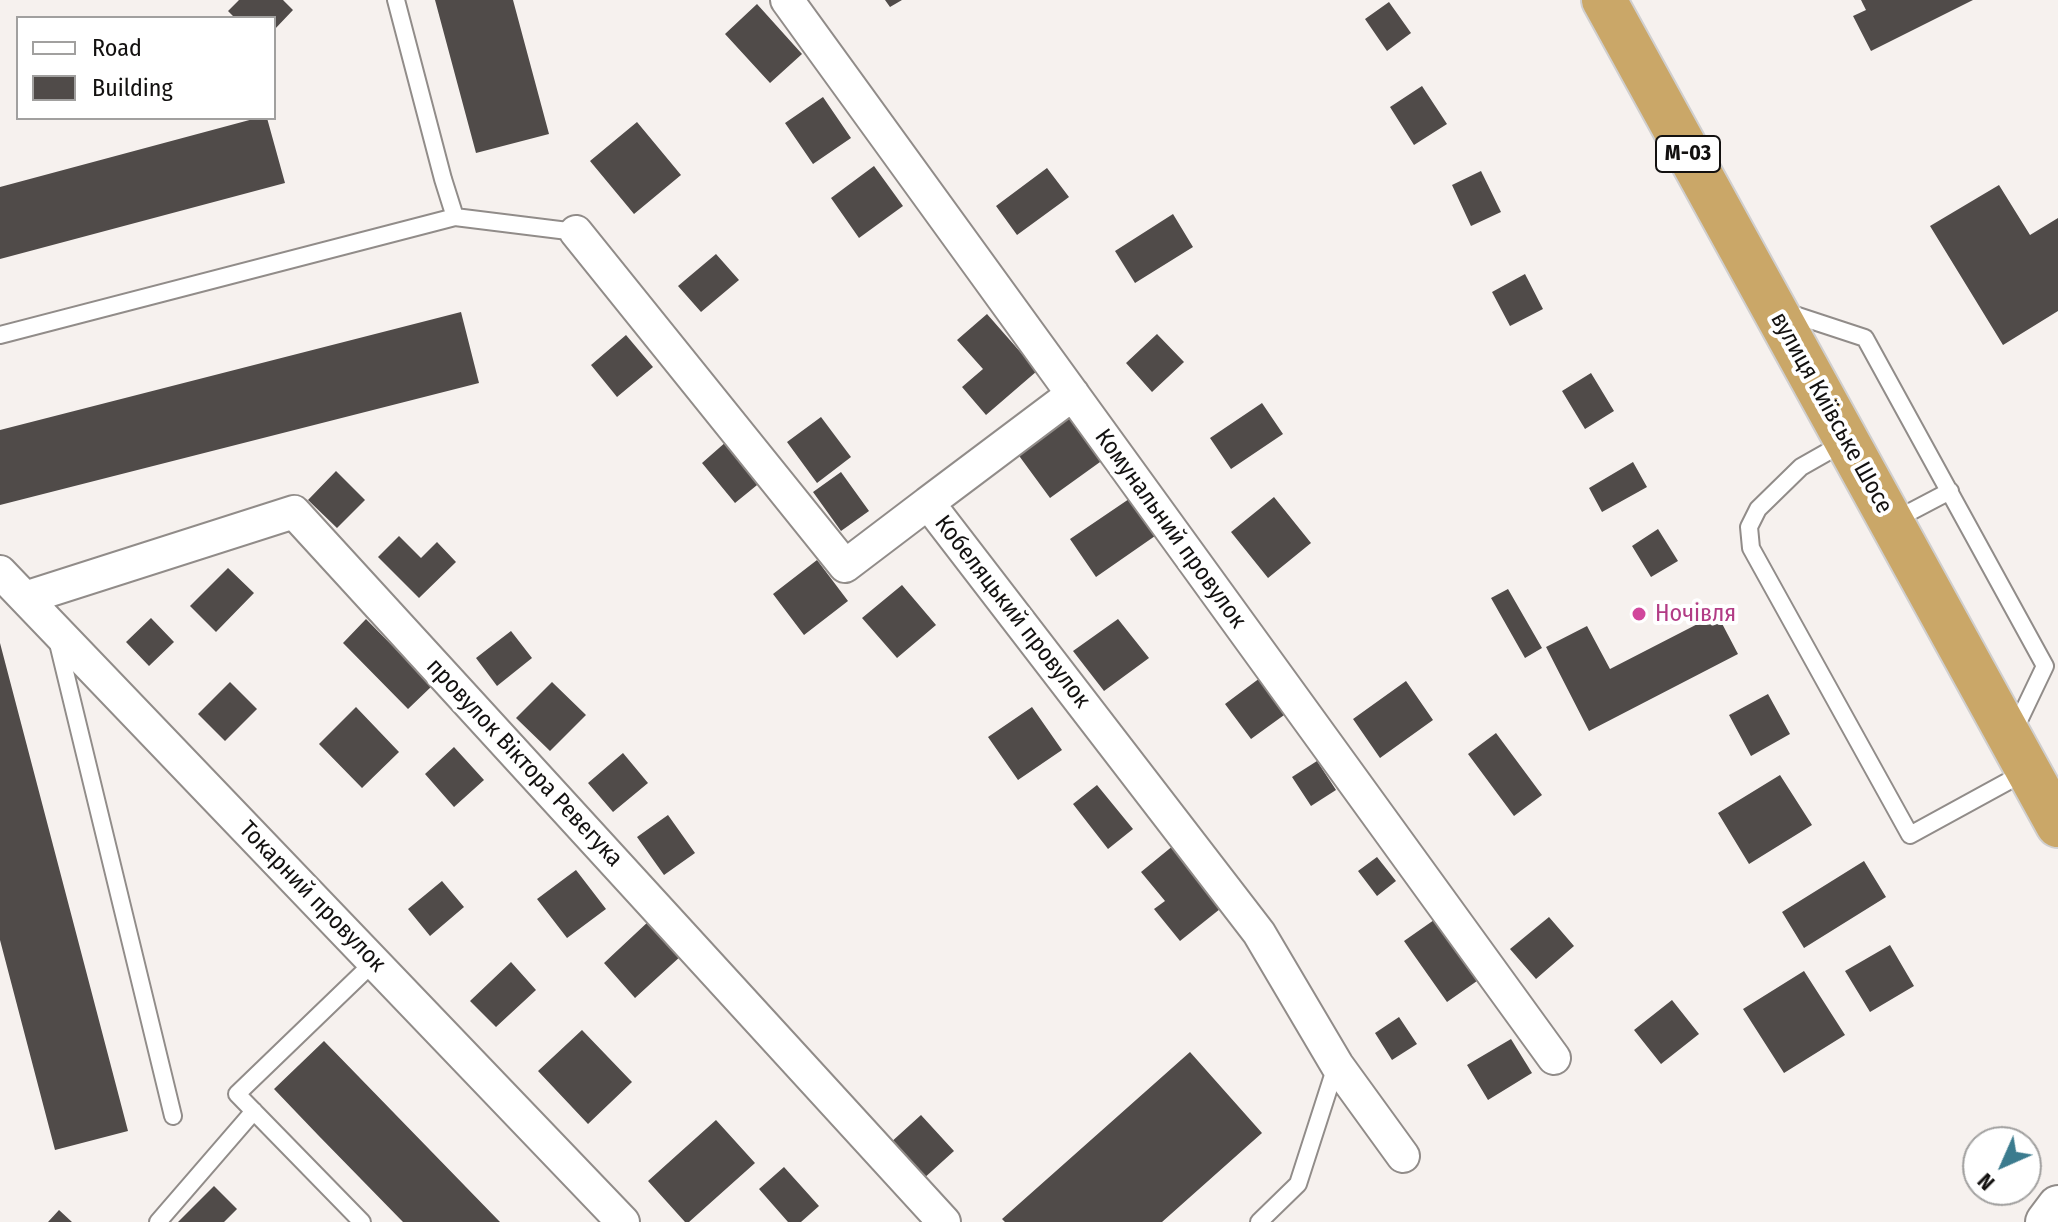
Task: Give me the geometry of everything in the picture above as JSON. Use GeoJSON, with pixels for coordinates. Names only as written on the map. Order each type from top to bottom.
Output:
{"type":"FeatureCollection","features":[{"type":"Feature","properties":{"kind":"highway","name":"вулиця Київське Шосе"},"geometry":{"type":"LineString","coordinates":[[1604,0],[2058,825]]}},
{"type":"Feature","properties":{"kind":"street","name":"Комунальний провулок"},"geometry":{"type":"LineString","coordinates":[[787,0],[1554,1058]]}},
{"type":"Feature","properties":{"kind":"street","name":"Кобеляцький провулок"},"geometry":{"type":"LineString","coordinates":[[576,232],[845,566],[928,503],[1259,933],[1337,1065],[1403,1156]]}},
{"type":"Feature","properties":{"kind":"street"},"geometry":{"type":"LineString","coordinates":[[928,503],[1073,394]]}},
{"type":"Feature","properties":{"kind":"street","name":"провулок Віктора Ревегука"},"geometry":{"type":"LineString","coordinates":[[25,598],[294,512],[944,1222]]}},
{"type":"Feature","properties":{"kind":"street","name":"Токарний провулок"},"geometry":{"type":"LineString","coordinates":[[0,572],[623,1222]]}},
{"type":"Feature","properties":{"kind":"street"},"geometry":{"type":"LineString","coordinates":[[2046,1222],[2058,1206]]}},
{"type":"Feature","properties":{"kind":"lane"},"geometry":{"type":"LineString","coordinates":[[396,0],[455,217]]}},
{"type":"Feature","properties":{"kind":"lane"},"geometry":{"type":"LineString","coordinates":[[0,335],[455,217],[576,232]]}},
{"type":"Feature","properties":{"kind":"lane"},"geometry":{"type":"LineString","coordinates":[[1773,308],[1865,338],[2045,666],[2019,754],[1910,835],[1751,548],[1749,527],[1758,509],[1801,467],[1847,442]]}},
{"type":"Feature","properties":{"kind":"lane"},"geometry":{"type":"LineString","coordinates":[[1891,522],[1950,491]]}},
{"type":"Feature","properties":{"kind":"lane"},"geometry":{"type":"LineString","coordinates":[[55,628],[173,1116]]}},
{"type":"Feature","properties":{"kind":"lane"},"geometry":{"type":"LineString","coordinates":[[362,1222],[237,1094],[374,962]]}},
{"type":"Feature","properties":{"kind":"lane"},"geometry":{"type":"LineString","coordinates":[[1259,1222],[1298,1184],[1337,1065]]}},
{"type":"Feature","properties":{"kind":"lane"},"geometry":{"type":"LineString","coordinates":[[158,1222],[254,1111]]}},
{"type":"Feature","properties":{"kind":"building"},"geometry":{"type":"Polygon","coordinates":[[[239,0],[283,0],[293,10],[276,28],[276,16],[233,16],[228,11],[239,0]]]}},
{"type":"Feature","properties":{"kind":"building"},"geometry":{"type":"Polygon","coordinates":[[[435,0],[513,0],[549,134],[476,153],[435,0]]]}},
{"type":"Feature","properties":{"kind":"building"},"geometry":{"type":"Polygon","coordinates":[[[885,0],[902,0],[890,7],[885,0]]]}},
{"type":"Feature","properties":{"kind":"building"},"geometry":{"type":"Polygon","coordinates":[[[1861,0],[1973,0],[1871,51],[1853,16],[1866,10],[1861,0]]]}},
{"type":"Feature","properties":{"kind":"building"},"geometry":{"type":"Polygon","coordinates":[[[1389,2],[1411,33],[1387,51],[1365,19],[1389,2]]]}},
{"type":"Feature","properties":{"kind":"building"},"geometry":{"type":"Polygon","coordinates":[[[757,4],[802,54],[770,83],[725,34],[757,4]]]}},
{"type":"Feature","properties":{"kind":"building"},"geometry":{"type":"Polygon","coordinates":[[[1422,86],[1447,124],[1414,145],[1390,107],[1422,86]]]}},
{"type":"Feature","properties":{"kind":"building"},"geometry":{"type":"Polygon","coordinates":[[[823,97],[851,138],[813,164],[785,123],[823,97]]]}},
{"type":"Feature","properties":{"kind":"building"},"geometry":{"type":"Polygon","coordinates":[[[250,120],[268,120],[285,183],[0,259],[0,187],[250,120]]]}},
{"type":"Feature","properties":{"kind":"building"},"geometry":{"type":"Polygon","coordinates":[[[637,122],[681,175],[634,214],[590,161],[637,122]]]}},
{"type":"Feature","properties":{"kind":"building"},"geometry":{"type":"Polygon","coordinates":[[[874,166],[903,206],[859,238],[831,198],[874,166]]]}},
{"type":"Feature","properties":{"kind":"building"},"geometry":{"type":"Polygon","coordinates":[[[1047,168],[1069,197],[1017,235],[996,206],[1047,168]]]}},
{"type":"Feature","properties":{"kind":"building"},"geometry":{"type":"Polygon","coordinates":[[[1481,171],[1501,212],[1471,226],[1452,185],[1481,171]]]}},
{"type":"Feature","properties":{"kind":"building"},"geometry":{"type":"Polygon","coordinates":[[[1999,185],[2030,235],[2058,218],[2058,311],[2003,345],[1930,226],[1999,185]]]}},
{"type":"Feature","properties":{"kind":"building"},"geometry":{"type":"Polygon","coordinates":[[[1173,214],[1193,247],[1135,283],[1115,251],[1173,214]]]}},
{"type":"Feature","properties":{"kind":"building"},"geometry":{"type":"Polygon","coordinates":[[[716,254],[739,280],[701,312],[678,286],[716,254]]]}},
{"type":"Feature","properties":{"kind":"building"},"geometry":{"type":"Polygon","coordinates":[[[1525,274],[1543,309],[1510,326],[1492,292],[1525,274]]]}},
{"type":"Feature","properties":{"kind":"building"},"geometry":{"type":"Polygon","coordinates":[[[461,312],[479,383],[0,505],[0,430],[461,312]]]}},
{"type":"Feature","properties":{"kind":"building"},"geometry":{"type":"Polygon","coordinates":[[[987,314],[1037,371],[986,415],[962,387],[983,369],[957,340],[987,314]]]}},
{"type":"Feature","properties":{"kind":"building"},"geometry":{"type":"Polygon","coordinates":[[[1157,334],[1184,362],[1152,392],[1126,363],[1157,334]]]}},
{"type":"Feature","properties":{"kind":"building"},"geometry":{"type":"Polygon","coordinates":[[[626,335],[653,367],[617,397],[591,365],[626,335]]]}},
{"type":"Feature","properties":{"kind":"building"},"geometry":{"type":"Polygon","coordinates":[[[1591,373],[1614,411],[1585,429],[1562,391],[1591,373]]]}},
{"type":"Feature","properties":{"kind":"building"},"geometry":{"type":"Polygon","coordinates":[[[1262,403],[1283,434],[1231,469],[1210,438],[1262,403]]]}},
{"type":"Feature","properties":{"kind":"building"},"geometry":{"type":"Polygon","coordinates":[[[1074,411],[1107,457],[1050,498],[1017,453],[1074,411]]]}},
{"type":"Feature","properties":{"kind":"building"},"geometry":{"type":"Polygon","coordinates":[[[821,417],[851,457],[817,483],[787,442],[821,417]]]}},
{"type":"Feature","properties":{"kind":"building"},"geometry":{"type":"Polygon","coordinates":[[[727,441],[762,481],[735,503],[702,463],[727,441]]]}},
{"type":"Feature","properties":{"kind":"building"},"geometry":{"type":"Polygon","coordinates":[[[1633,462],[1647,487],[1602,512],[1589,488],[1633,462]]]}},
{"type":"Feature","properties":{"kind":"building"},"geometry":{"type":"Polygon","coordinates":[[[336,471],[365,500],[337,528],[308,500],[336,471]]]}},
{"type":"Feature","properties":{"kind":"building"},"geometry":{"type":"Polygon","coordinates":[[[841,472],[869,511],[841,531],[813,492],[841,472]]]}},
{"type":"Feature","properties":{"kind":"building"},"geometry":{"type":"Polygon","coordinates":[[[1274,497],[1311,543],[1268,578],[1231,532],[1274,497]]]}},
{"type":"Feature","properties":{"kind":"building"},"geometry":{"type":"Polygon","coordinates":[[[1129,499],[1155,536],[1096,577],[1070,539],[1129,499]]]}},
{"type":"Feature","properties":{"kind":"building"},"geometry":{"type":"Polygon","coordinates":[[[1658,529],[1678,561],[1651,577],[1632,546],[1658,529]]]}},
{"type":"Feature","properties":{"kind":"building"},"geometry":{"type":"Polygon","coordinates":[[[399,536],[421,558],[437,542],[456,562],[419,598],[378,557],[399,536]]]}},
{"type":"Feature","properties":{"kind":"building"},"geometry":{"type":"Polygon","coordinates":[[[817,560],[848,601],[804,635],[773,594],[817,560]]]}},
{"type":"Feature","properties":{"kind":"building"},"geometry":{"type":"Polygon","coordinates":[[[228,568],[254,593],[216,632],[190,606],[228,568]]]}},
{"type":"Feature","properties":{"kind":"building"},"geometry":{"type":"Polygon","coordinates":[[[902,585],[936,625],[897,658],[862,618],[902,585]]]}},
{"type":"Feature","properties":{"kind":"building"},"geometry":{"type":"Polygon","coordinates":[[[1508,589],[1542,648],[1525,658],[1491,598],[1508,589]]]}},
{"type":"Feature","properties":{"kind":"building"},"geometry":{"type":"Polygon","coordinates":[[[1717,614],[1738,654],[1589,731],[1546,647],[1587,626],[1610,669],[1717,614]]]}},
{"type":"Feature","properties":{"kind":"building"},"geometry":{"type":"Polygon","coordinates":[[[151,618],[174,642],[149,666],[126,642],[151,618]]]}},
{"type":"Feature","properties":{"kind":"building"},"geometry":{"type":"Polygon","coordinates":[[[366,619],[432,686],[408,709],[343,643],[366,619]]]}},
{"type":"Feature","properties":{"kind":"building"},"geometry":{"type":"Polygon","coordinates":[[[1118,619],[1149,658],[1104,691],[1073,651],[1118,619]]]}},
{"type":"Feature","properties":{"kind":"building"},"geometry":{"type":"Polygon","coordinates":[[[511,631],[532,658],[497,686],[476,658],[511,631]]]}},
{"type":"Feature","properties":{"kind":"building"},"geometry":{"type":"Polygon","coordinates":[[[0,643],[128,1131],[55,1150],[0,940],[0,643]]]}},
{"type":"Feature","properties":{"kind":"building"},"geometry":{"type":"Polygon","coordinates":[[[1264,675],[1291,710],[1251,739],[1225,704],[1264,675]]]}},
{"type":"Feature","properties":{"kind":"building"},"geometry":{"type":"Polygon","coordinates":[[[1406,681],[1433,720],[1380,758],[1353,719],[1406,681]]]}},
{"type":"Feature","properties":{"kind":"building"},"geometry":{"type":"Polygon","coordinates":[[[230,682],[257,709],[225,741],[198,714],[230,682]]]}},
{"type":"Feature","properties":{"kind":"building"},"geometry":{"type":"Polygon","coordinates":[[[552,682],[586,715],[550,751],[516,718],[552,682]]]}},
{"type":"Feature","properties":{"kind":"building"},"geometry":{"type":"Polygon","coordinates":[[[1768,694],[1790,734],[1751,756],[1729,715],[1768,694]]]}},
{"type":"Feature","properties":{"kind":"building"},"geometry":{"type":"Polygon","coordinates":[[[356,707],[399,752],[362,788],[319,744],[356,707]]]}},
{"type":"Feature","properties":{"kind":"building"},"geometry":{"type":"Polygon","coordinates":[[[1032,707],[1062,750],[1018,780],[988,737],[1032,707]]]}},
{"type":"Feature","properties":{"kind":"building"},"geometry":{"type":"Polygon","coordinates":[[[1496,733],[1542,795],[1514,816],[1468,754],[1496,733]]]}},
{"type":"Feature","properties":{"kind":"building"},"geometry":{"type":"Polygon","coordinates":[[[454,747],[484,780],[454,807],[425,774],[454,747]]]}},
{"type":"Feature","properties":{"kind":"building"},"geometry":{"type":"Polygon","coordinates":[[[623,753],[648,783],[613,812],[588,783],[623,753]]]}},
{"type":"Feature","properties":{"kind":"building"},"geometry":{"type":"Polygon","coordinates":[[[1317,761],[1336,790],[1311,806],[1292,777],[1317,761]]]}},
{"type":"Feature","properties":{"kind":"building"},"geometry":{"type":"Polygon","coordinates":[[[1780,775],[1812,825],[1749,864],[1718,813],[1780,775]]]}},
{"type":"Feature","properties":{"kind":"building"},"geometry":{"type":"Polygon","coordinates":[[[1097,785],[1133,829],[1108,849],[1073,804],[1097,785]]]}},
{"type":"Feature","properties":{"kind":"building"},"geometry":{"type":"Polygon","coordinates":[[[668,815],[695,853],[664,875],[637,837],[668,815]]]}},
{"type":"Feature","properties":{"kind":"building"},"geometry":{"type":"Polygon","coordinates":[[[1174,845],[1230,901],[1180,941],[1154,909],[1165,901],[1141,872],[1174,845]]]}},
{"type":"Feature","properties":{"kind":"building"},"geometry":{"type":"Polygon","coordinates":[[[1377,857],[1396,881],[1377,896],[1358,871],[1377,857]]]}},
{"type":"Feature","properties":{"kind":"building"},"geometry":{"type":"Polygon","coordinates":[[[1864,861],[1886,897],[1804,948],[1782,912],[1864,861]]]}},
{"type":"Feature","properties":{"kind":"building"},"geometry":{"type":"Polygon","coordinates":[[[576,870],[606,909],[567,938],[537,899],[576,870]]]}},
{"type":"Feature","properties":{"kind":"building"},"geometry":{"type":"Polygon","coordinates":[[[442,881],[464,907],[430,936],[408,909],[442,881]]]}},
{"type":"Feature","properties":{"kind":"building"},"geometry":{"type":"Polygon","coordinates":[[[1549,917],[1574,946],[1536,979],[1510,949],[1549,917]]]}},
{"type":"Feature","properties":{"kind":"building"},"geometry":{"type":"Polygon","coordinates":[[[650,920],[682,955],[635,998],[604,963],[650,920]]]}},
{"type":"Feature","properties":{"kind":"building"},"geometry":{"type":"Polygon","coordinates":[[[1434,920],[1477,981],[1447,1002],[1404,941],[1434,920]]]}},
{"type":"Feature","properties":{"kind":"building"},"geometry":{"type":"Polygon","coordinates":[[[1890,945],[1914,986],[1870,1012],[1845,971],[1890,945]]]}},
{"type":"Feature","properties":{"kind":"building"},"geometry":{"type":"Polygon","coordinates":[[[511,962],[536,990],[496,1027],[470,1001],[511,962]]]}},
{"type":"Feature","properties":{"kind":"building"},"geometry":{"type":"Polygon","coordinates":[[[1804,971],[1845,1035],[1784,1073],[1743,1009],[1804,971]]]}},
{"type":"Feature","properties":{"kind":"building"},"geometry":{"type":"Polygon","coordinates":[[[1672,1000],[1699,1034],[1661,1064],[1634,1030],[1672,1000]]]}},
{"type":"Feature","properties":{"kind":"building"},"geometry":{"type":"Polygon","coordinates":[[[1399,1017],[1417,1044],[1392,1060],[1375,1033],[1399,1017]]]}},
{"type":"Feature","properties":{"kind":"building"},"geometry":{"type":"Polygon","coordinates":[[[582,1030],[632,1082],[588,1124],[538,1071],[582,1030]]]}},
{"type":"Feature","properties":{"kind":"building"},"geometry":{"type":"Polygon","coordinates":[[[1511,1039],[1532,1073],[1488,1100],[1467,1065],[1511,1039]]]}},
{"type":"Feature","properties":{"kind":"building"},"geometry":{"type":"Polygon","coordinates":[[[324,1041],[500,1222],[403,1222],[318,1135],[274,1089],[324,1041]]]}},
{"type":"Feature","properties":{"kind":"building"},"geometry":{"type":"Polygon","coordinates":[[[1190,1052],[1262,1133],[1162,1222],[1005,1222],[1002,1219],[1190,1052]]]}},
{"type":"Feature","properties":{"kind":"building"},"geometry":{"type":"Polygon","coordinates":[[[921,1115],[954,1151],[922,1180],[889,1144],[921,1115]]]}},
{"type":"Feature","properties":{"kind":"building"},"geometry":{"type":"Polygon","coordinates":[[[716,1120],[755,1163],[689,1222],[685,1222],[648,1181],[716,1120]]]}},
{"type":"Feature","properties":{"kind":"building"},"geometry":{"type":"Polygon","coordinates":[[[784,1167],[819,1206],[801,1222],[788,1222],[759,1189],[784,1167]]]}},
{"type":"Feature","properties":{"kind":"building"},"geometry":{"type":"Polygon","coordinates":[[[214,1186],[237,1209],[224,1222],[178,1222],[214,1186]]]}},
{"type":"Feature","properties":{"kind":"building"},"geometry":{"type":"Polygon","coordinates":[[[59,1210],[72,1222],[48,1222],[59,1210]]]}},
{"type":"Feature","properties":{"kind":"place","name":"Ночівля"},"geometry":{"type":"Point","coordinates":[1639,614]}}]}
